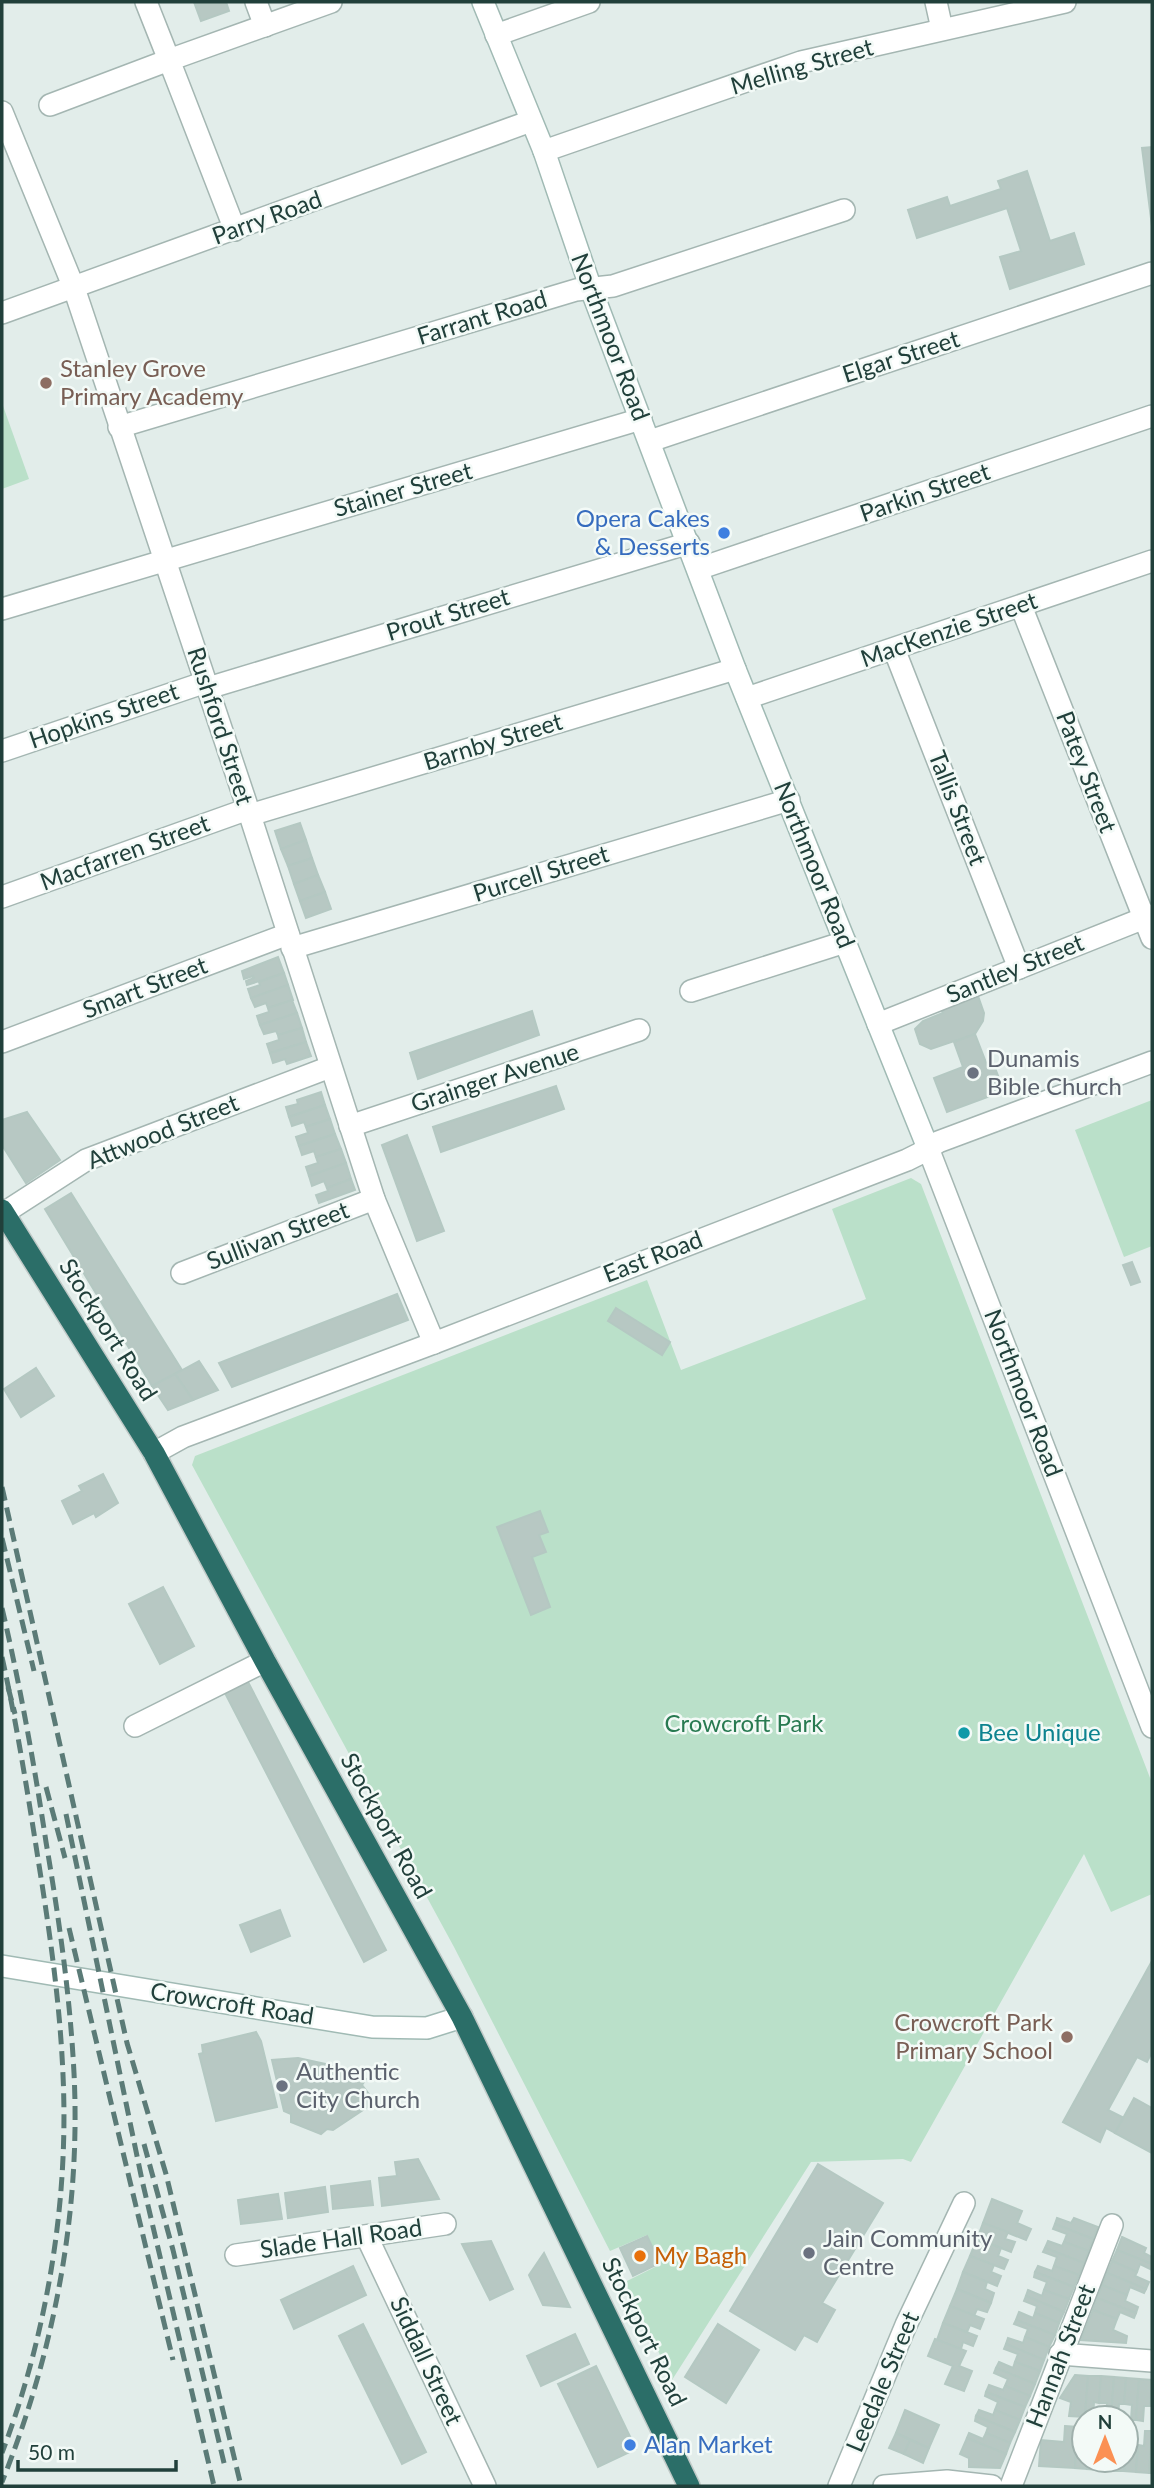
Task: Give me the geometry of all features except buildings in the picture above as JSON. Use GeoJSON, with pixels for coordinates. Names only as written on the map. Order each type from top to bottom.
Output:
{"type":"FeatureCollection","features":[{"type":"Feature","properties":{"kind":"highway","name":"Stockport Road"},"geometry":{"type":"LineString","coordinates":[[3,1212],[154,1453],[461,2017],[689,2486]]}},
{"type":"Feature","properties":{"kind":"street"},"geometry":{"type":"LineString","coordinates":[[146,2],[235,230]]}},
{"type":"Feature","properties":{"kind":"street"},"geometry":{"type":"LineString","coordinates":[[256,2],[265,26]]}},
{"type":"Feature","properties":{"kind":"street"},"geometry":{"type":"LineString","coordinates":[[50,105],[331,2]]}},
{"type":"Feature","properties":{"kind":"street","name":"Northmoor Road"},"geometry":{"type":"LineString","coordinates":[[483,2],[544,151],[591,289],[735,669],[928,1148],[1152,1727]]}},
{"type":"Feature","properties":{"kind":"street"},"geometry":{"type":"LineString","coordinates":[[496,35],[589,2]]}},
{"type":"Feature","properties":{"kind":"street"},"geometry":{"type":"LineString","coordinates":[[936,2],[942,29]]}},
{"type":"Feature","properties":{"kind":"street","name":"Melling Street"},"geometry":{"type":"LineString","coordinates":[[544,151],[802,62],[1065,2]]}},
{"type":"Feature","properties":{"kind":"street","name":"Rushford Street"},"geometry":{"type":"LineString","coordinates":[[2,112],[74,288],[249,812],[374,1199],[434,1343]]}},
{"type":"Feature","properties":{"kind":"street","name":"Parry Road"},"geometry":{"type":"LineString","coordinates":[[2,313],[531,121]]}},
{"type":"Feature","properties":{"kind":"street","name":"Farrant Road"},"geometry":{"type":"LineString","coordinates":[[119,427],[576,290],[613,286],[844,211]]}},
{"type":"Feature","properties":{"kind":"street","name":"Elgar Street"},"geometry":{"type":"LineString","coordinates":[[650,441],[1152,274]]}},
{"type":"Feature","properties":{"kind":"street","name":"Parkin Street"},"geometry":{"type":"LineString","coordinates":[[698,569],[1152,416]]}},
{"type":"Feature","properties":{"kind":"street","name":"Stainer Street"},"geometry":{"type":"LineString","coordinates":[[2,609],[641,419]]}},
{"type":"Feature","properties":{"kind":"street","name":"Prout Street"},"geometry":{"type":"LineString","coordinates":[[207,685],[689,543]]}},
{"type":"Feature","properties":{"kind":"street","name":"MacKenzie Street"},"geometry":{"type":"LineString","coordinates":[[747,698],[1152,563]]}},
{"type":"Feature","properties":{"kind":"street","name":"Patey Street"},"geometry":{"type":"LineString","coordinates":[[1021,606],[1148,917],[1152,939]]}},
{"type":"Feature","properties":{"kind":"street","name":"Tallis Street"},"geometry":{"type":"LineString","coordinates":[[894,649],[1019,968]]}},
{"type":"Feature","properties":{"kind":"street","name":"Barnby Street"},"geometry":{"type":"LineString","coordinates":[[249,812],[735,669]]}},
{"type":"Feature","properties":{"kind":"street","name":"Hopkins Street"},"geometry":{"type":"LineString","coordinates":[[2,751],[207,685]]}},
{"type":"Feature","properties":{"kind":"street","name":"Purcell Street"},"geometry":{"type":"LineString","coordinates":[[290,941],[789,800]]}},
{"type":"Feature","properties":{"kind":"street","name":"Macfarren Street"},"geometry":{"type":"LineString","coordinates":[[2,897],[249,812]]}},
{"type":"Feature","properties":{"kind":"street","name":"Santley Street"},"geometry":{"type":"LineString","coordinates":[[878,1024],[1148,917]]}},
{"type":"Feature","properties":{"kind":"street","name":"Smart Street"},"geometry":{"type":"LineString","coordinates":[[2,1042],[290,941]]}},
{"type":"Feature","properties":{"kind":"street"},"geometry":{"type":"LineString","coordinates":[[691,992],[845,942]]}},
{"type":"Feature","properties":{"kind":"street","name":"Grainger Avenue"},"geometry":{"type":"LineString","coordinates":[[350,1126],[639,1030]]}},
{"type":"Feature","properties":{"kind":"street","name":"East Road"},"geometry":{"type":"LineString","coordinates":[[154,1453],[183,1437],[907,1160],[938,1142],[1152,1062]]}},
{"type":"Feature","properties":{"kind":"street","name":"Attwood Street"},"geometry":{"type":"LineString","coordinates":[[3,1212],[86,1160],[330,1066]]}},
{"type":"Feature","properties":{"kind":"street","name":"Sullivan Street"},"geometry":{"type":"LineString","coordinates":[[182,1273],[374,1199]]}},
{"type":"Feature","properties":{"kind":"street"},"geometry":{"type":"LineString","coordinates":[[135,1726],[265,1661]]}},
{"type":"Feature","properties":{"kind":"street","name":"Crowcroft Road"},"geometry":{"type":"LineString","coordinates":[[2,1966],[372,2027],[427,2028],[461,2017]]}},
{"type":"Feature","properties":{"kind":"street","name":"Leedale Street"},"geometry":{"type":"LineString","coordinates":[[839,2486],[906,2325],[964,2203]]}},
{"type":"Feature","properties":{"kind":"street","name":"Slade Hall Road"},"geometry":{"type":"LineString","coordinates":[[236,2255],[445,2224]]}},
{"type":"Feature","properties":{"kind":"street","name":"Hannah Street"},"geometry":{"type":"LineString","coordinates":[[1010,2486],[1112,2225]]}},
{"type":"Feature","properties":{"kind":"street","name":"Siddall Street"},"geometry":{"type":"LineString","coordinates":[[367,2237],[485,2486]]}},
{"type":"Feature","properties":{"kind":"street"},"geometry":{"type":"LineString","coordinates":[[1060,2354],[1152,2361]]}},
{"type":"Feature","properties":{"kind":"street"},"geometry":{"type":"LineString","coordinates":[[884,2486],[947,2481],[992,2486]]}},
{"type":"Feature","properties":{"kind":"green space"},"geometry":{"type":"Polygon","coordinates":[[[2,403],[29,479],[2,489],[2,403]]]}},
{"type":"Feature","properties":{"kind":"green space"},"geometry":{"type":"Polygon","coordinates":[[[1152,1100],[1152,1246],[1124,1257],[1075,1130],[1152,1100]]]}},
{"type":"Feature","properties":{"kind":"green space","name":"Crowcroft Park"},"geometry":{"type":"Polygon","coordinates":[[[911,1178],[921,1184],[1152,1783],[1152,1894],[1111,1912],[1084,1854],[911,2162],[903,2159],[811,2162],[672,2380],[625,2282],[661,2264],[647,2235],[610,2251],[454,1947],[192,1465],[195,1456],[647,1280],[681,1370],[866,1299],[832,1209],[911,1178]]]}},
{"type":"Feature","properties":{"kind":"railway"},"geometry":{"type":"LineString","coordinates":[[2,1487],[127,2043],[166,2174],[241,2486]]}},
{"type":"Feature","properties":{"kind":"railway"},"geometry":{"type":"LineString","coordinates":[[2,1538],[34,1671]]}},
{"type":"Feature","properties":{"kind":"railway"},"geometry":{"type":"LineString","coordinates":[[2,1608],[32,1754],[60,1928],[72,2044],[75,2125],[73,2178],[60,2281],[36,2383],[2,2482]]}},
{"type":"Feature","properties":{"kind":"railway"},"geometry":{"type":"LineString","coordinates":[[2,1657],[22,1760],[51,1943],[62,2048],[64,2123],[58,2219],[43,2315],[18,2408],[2,2453]]}},
{"type":"Feature","properties":{"kind":"railway"},"geometry":{"type":"LineString","coordinates":[[8,1687],[15,1714]]}},
{"type":"Feature","properties":{"kind":"railway"},"geometry":{"type":"LineString","coordinates":[[46,1787],[65,1858]]}},
{"type":"Feature","properties":{"kind":"railway"},"geometry":{"type":"LineString","coordinates":[[66,1814],[142,2180],[214,2486]]}},
{"type":"Feature","properties":{"kind":"railway"},"geometry":{"type":"LineString","coordinates":[[69,1928],[173,2360]]}},
{"type":"Feature","properties":{"kind":"railway"},"geometry":{"type":"LineString","coordinates":[[144,2144],[173,2250],[225,2467]]}},
{"type":"Feature","properties":{"kind":"place","name":"Stanley Grove Primary Academy"},"geometry":{"type":"Point","coordinates":[46,383]}},
{"type":"Feature","properties":{"kind":"place","name":"Opera Cakes & Desserts"},"geometry":{"type":"Point","coordinates":[724,533]}},
{"type":"Feature","properties":{"kind":"place","name":"Dunamis Bible Church"},"geometry":{"type":"Point","coordinates":[973,1073]}},
{"type":"Feature","properties":{"kind":"place","name":"Bee Unique"},"geometry":{"type":"Point","coordinates":[964,1733]}},
{"type":"Feature","properties":{"kind":"place","name":"Crowcroft Park Primary School"},"geometry":{"type":"Point","coordinates":[1067,2037]}},
{"type":"Feature","properties":{"kind":"place","name":"Authentic City Church"},"geometry":{"type":"Point","coordinates":[282,2086]}},
{"type":"Feature","properties":{"kind":"place","name":"Jain Community Centre"},"geometry":{"type":"Point","coordinates":[809,2253]}},
{"type":"Feature","properties":{"kind":"place","name":"My Bagh"},"geometry":{"type":"Point","coordinates":[640,2256]}},
{"type":"Feature","properties":{"kind":"place","name":"Alan Market"},"geometry":{"type":"Point","coordinates":[630,2445]}}]}
